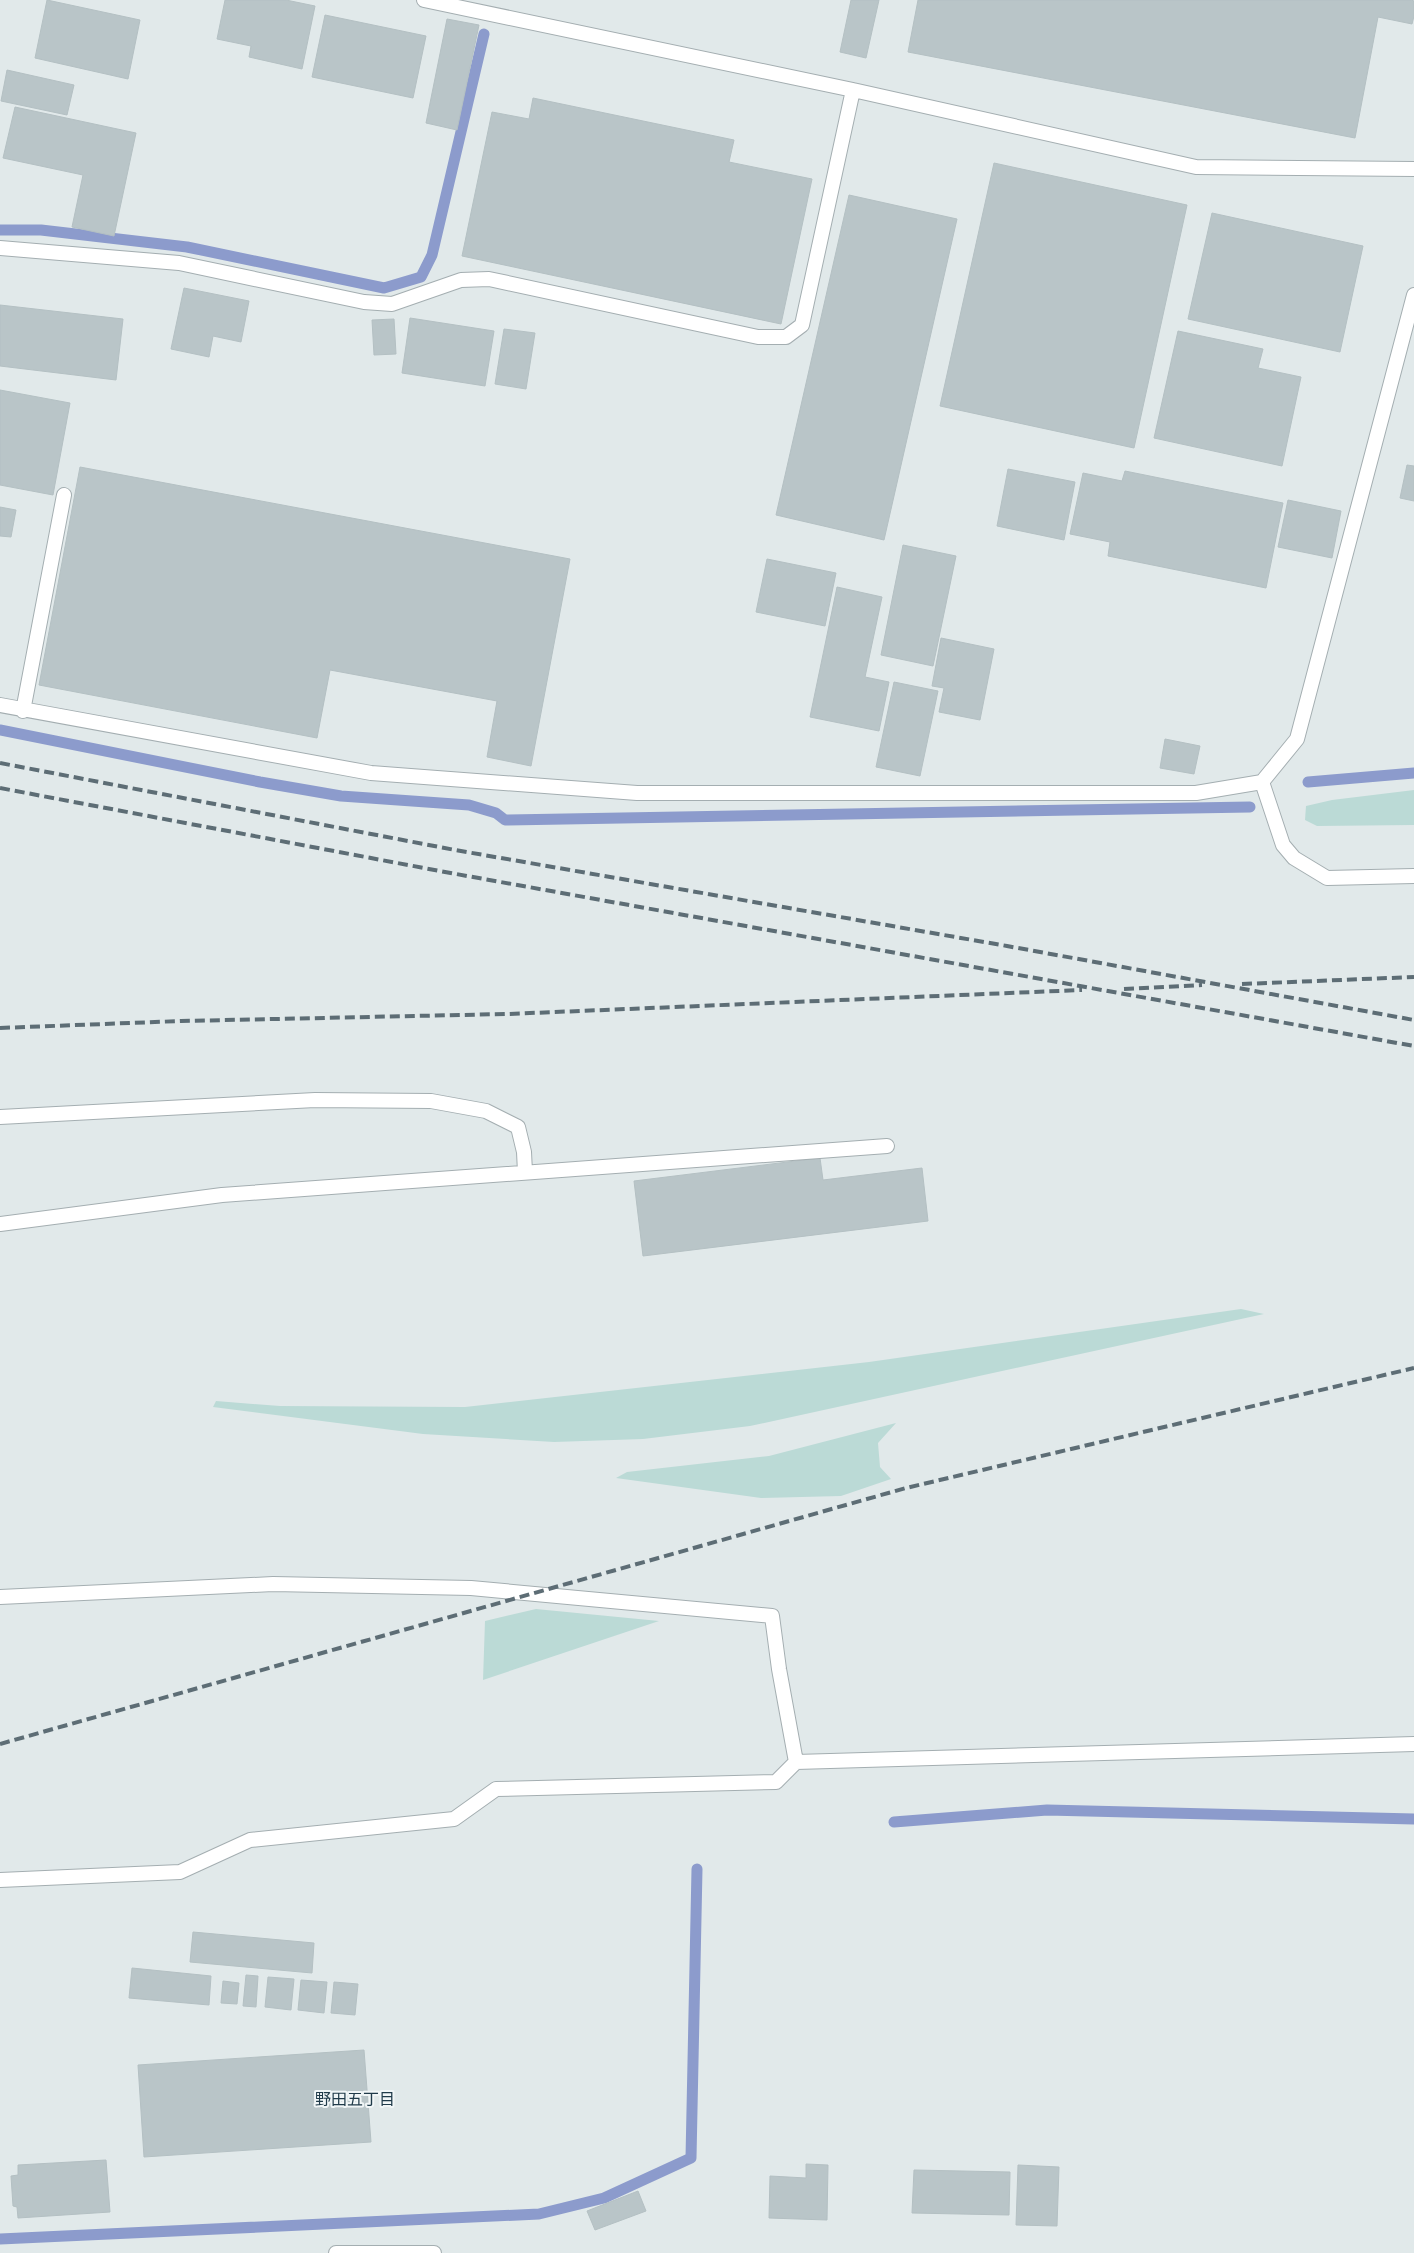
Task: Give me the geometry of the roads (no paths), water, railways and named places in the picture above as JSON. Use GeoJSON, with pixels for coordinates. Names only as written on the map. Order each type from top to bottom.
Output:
{"type":"FeatureCollection","features":[{"type":"Feature","properties":{"kind":"street"},"geometry":{"type":"LineString","coordinates":[[424,0],[853,90],[1196,167],[1414,170]]}},
{"type":"Feature","properties":{"kind":"street"},"geometry":{"type":"LineString","coordinates":[[0,248],[179,263],[364,302],[392,304],[461,280],[489,279],[758,337],[786,337],[802,325],[853,90]]}},
{"type":"Feature","properties":{"kind":"street"},"geometry":{"type":"LineString","coordinates":[[0,706],[371,772],[637,793],[1196,793],[1262,782],[1297,739],[1414,295]]}},
{"type":"Feature","properties":{"kind":"street"},"geometry":{"type":"LineString","coordinates":[[23,711],[64,495]]}},
{"type":"Feature","properties":{"kind":"street"},"geometry":{"type":"LineString","coordinates":[[1262,782],[1283,845],[1294,858],[1326,878],[1414,876]]}},
{"type":"Feature","properties":{"kind":"street"},"geometry":{"type":"LineString","coordinates":[[0,1117],[315,1100],[431,1101],[486,1111],[518,1127],[524,1152],[525,1172]]}},
{"type":"Feature","properties":{"kind":"street"},"geometry":{"type":"LineString","coordinates":[[0,1224],[222,1195],[886,1146]]}},
{"type":"Feature","properties":{"kind":"street"},"geometry":{"type":"LineString","coordinates":[[0,1597],[273,1584],[462,1587],[772,1616],[779,1669],[796,1762]]}},
{"type":"Feature","properties":{"kind":"street"},"geometry":{"type":"LineString","coordinates":[[0,1880],[180,1872],[250,1840],[454,1819],[496,1789],[776,1782],[796,1762],[1414,1744]]}},
{"type":"Feature","properties":{"kind":"street"},"geometry":{"type":"LineString","coordinates":[[336,2253],[434,2253]]}},
{"type":"Feature","properties":{"kind":"waterway"},"geometry":{"type":"LineString","coordinates":[[0,230],[41,230],[187,247],[384,288],[421,277],[432,255],[484,34]]}},
{"type":"Feature","properties":{"kind":"waterway"},"geometry":{"type":"LineString","coordinates":[[0,730],[260,782],[341,796],[469,805],[496,813],[505,820],[1250,807]]}},
{"type":"Feature","properties":{"kind":"waterway"},"geometry":{"type":"LineString","coordinates":[[1308,782],[1414,773]]}},
{"type":"Feature","properties":{"kind":"waterway"},"geometry":{"type":"LineString","coordinates":[[894,1822],[1047,1810],[1414,1819]]}},
{"type":"Feature","properties":{"kind":"waterway"},"geometry":{"type":"LineString","coordinates":[[0,2239],[539,2214],[604,2198],[691,2158],[697,1869]]}},
{"type":"Feature","properties":{"kind":"railway"},"geometry":{"type":"LineString","coordinates":[[0,763],[455,850],[1007,946],[1414,1020]]}},
{"type":"Feature","properties":{"kind":"railway"},"geometry":{"type":"LineString","coordinates":[[0,788],[445,872],[1414,1046]]}},
{"type":"Feature","properties":{"kind":"railway"},"geometry":{"type":"LineString","coordinates":[[1242,984],[1414,977]]}},
{"type":"Feature","properties":{"kind":"railway"},"geometry":{"type":"LineString","coordinates":[[1124,989],[1202,985]]}},
{"type":"Feature","properties":{"kind":"railway"},"geometry":{"type":"LineString","coordinates":[[0,1028],[181,1021],[507,1014],[1082,990]]}},
{"type":"Feature","properties":{"kind":"railway"},"geometry":{"type":"LineString","coordinates":[[0,1744],[906,1488],[1414,1368]]}},
{"type":"Feature","properties":{"kind":"district","name":"野田五丁目"},"geometry":{"type":"Point","coordinates":[355,2099]}}]}
